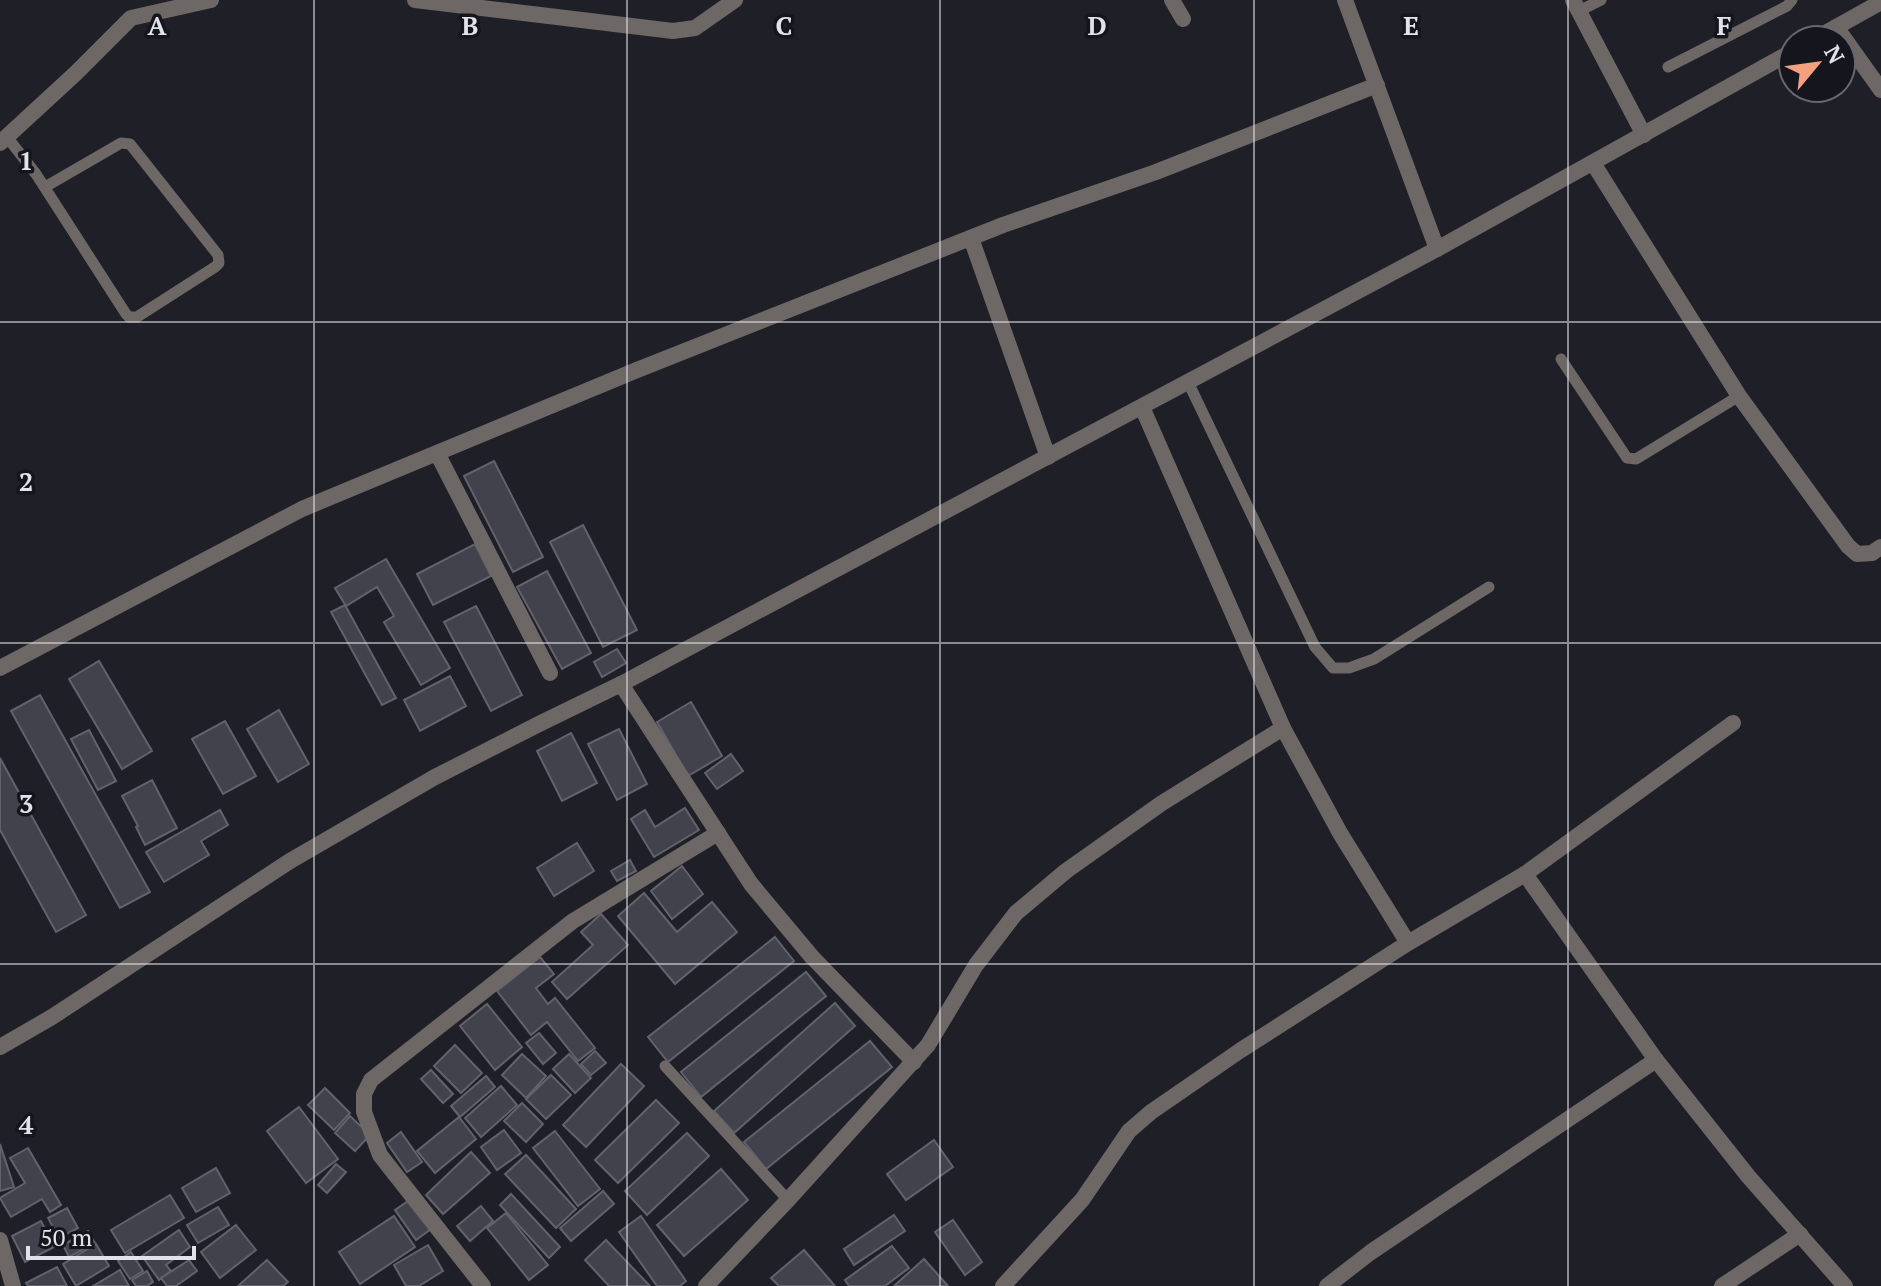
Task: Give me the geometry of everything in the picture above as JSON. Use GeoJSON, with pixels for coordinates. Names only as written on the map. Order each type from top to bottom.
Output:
{"type":"FeatureCollection","features":[{"type":"Feature","properties":{"kind":"street"},"geometry":{"type":"LineString","coordinates":[[127,0],[131,18]]}},
{"type":"Feature","properties":{"kind":"street"},"geometry":{"type":"LineString","coordinates":[[3,140],[131,18],[211,0]]}},
{"type":"Feature","properties":{"kind":"street"},"geometry":{"type":"LineString","coordinates":[[415,0],[673,31],[695,28],[735,0]]}},
{"type":"Feature","properties":{"kind":"street"},"geometry":{"type":"LineString","coordinates":[[1172,0],[1183,19]]}},
{"type":"Feature","properties":{"kind":"street"},"geometry":{"type":"LineString","coordinates":[[1345,0],[1437,249]]}},
{"type":"Feature","properties":{"kind":"street"},"geometry":{"type":"LineString","coordinates":[[1841,24],[1881,2]]}},
{"type":"Feature","properties":{"kind":"street"},"geometry":{"type":"LineString","coordinates":[[1576,5],[1644,135]]}},
{"type":"Feature","properties":{"kind":"street"},"geometry":{"type":"LineString","coordinates":[[1857,56],[1881,90]]}},
{"type":"Feature","properties":{"kind":"street"},"geometry":{"type":"LineString","coordinates":[[0,1047],[52,1017],[290,861],[435,777],[621,684],[1142,407],[1437,249],[1777,60]]}},
{"type":"Feature","properties":{"kind":"street"},"geometry":{"type":"LineString","coordinates":[[0,668],[302,509],[623,376],[971,238],[1156,172],[1377,85]]}},
{"type":"Feature","properties":{"kind":"street"},"geometry":{"type":"LineString","coordinates":[[1593,163],[1739,396],[1848,546],[1857,554],[1872,553],[1881,547]]}},
{"type":"Feature","properties":{"kind":"street"},"geometry":{"type":"LineString","coordinates":[[971,238],[1048,457]]}},
{"type":"Feature","properties":{"kind":"street"},"geometry":{"type":"LineString","coordinates":[[1142,407],[1283,728],[1340,833],[1408,943]]}},
{"type":"Feature","properties":{"kind":"street"},"geometry":{"type":"LineString","coordinates":[[437,453],[550,673]]}},
{"type":"Feature","properties":{"kind":"street"},"geometry":{"type":"LineString","coordinates":[[621,684],[751,884],[812,957],[914,1062]]}},
{"type":"Feature","properties":{"kind":"street"},"geometry":{"type":"LineString","coordinates":[[1003,1286],[1082,1200],[1129,1131],[1151,1112],[1408,943],[1525,874],[1733,723]]}},
{"type":"Feature","properties":{"kind":"street"},"geometry":{"type":"LineString","coordinates":[[706,1286],[914,1062],[928,1045],[976,965],[1016,913],[1066,871],[1162,803],[1283,728]]}},
{"type":"Feature","properties":{"kind":"street"},"geometry":{"type":"LineString","coordinates":[[483,1286],[380,1155],[364,1112],[364,1094],[371,1080],[573,921],[718,833]]}},
{"type":"Feature","properties":{"kind":"street"},"geometry":{"type":"LineString","coordinates":[[1525,874],[1656,1060],[1748,1176],[1845,1286]]}},
{"type":"Feature","properties":{"kind":"street"},"geometry":{"type":"LineString","coordinates":[[1327,1286],[1371,1252],[1656,1060]]}},
{"type":"Feature","properties":{"kind":"street"},"geometry":{"type":"LineString","coordinates":[[1722,1286],[1800,1234]]}},
{"type":"Feature","properties":{"kind":"street"},"geometry":{"type":"LineString","coordinates":[[0,1240],[13,1286]]}},
{"type":"Feature","properties":{"kind":"lane"},"geometry":{"type":"LineString","coordinates":[[1576,5],[1601,0]]}},
{"type":"Feature","properties":{"kind":"lane"},"geometry":{"type":"LineString","coordinates":[[1668,67],[1787,6],[1792,0]]}},
{"type":"Feature","properties":{"kind":"lane"},"geometry":{"type":"LineString","coordinates":[[3,140],[45,187],[129,317],[137,317],[219,263],[218,255],[130,144],[121,143],[45,187]]}},
{"type":"Feature","properties":{"kind":"lane"},"geometry":{"type":"LineString","coordinates":[[1561,359],[1630,460],[1739,396]]}},
{"type":"Feature","properties":{"kind":"lane"},"geometry":{"type":"LineString","coordinates":[[1188,382],[1315,647],[1333,668],[1349,668],[1374,659],[1489,587]]}},
{"type":"Feature","properties":{"kind":"lane"},"geometry":{"type":"LineString","coordinates":[[665,1066],[788,1200]]}},
{"type":"Feature","properties":{"kind":"building"},"geometry":{"type":"Polygon","coordinates":[[[494,461],[543,557],[513,572],[464,476],[494,461]]]}},
{"type":"Feature","properties":{"kind":"building"},"geometry":{"type":"Polygon","coordinates":[[[583,525],[637,630],[603,647],[550,542],[583,525]]]}},
{"type":"Feature","properties":{"kind":"building"},"geometry":{"type":"Polygon","coordinates":[[[475,544],[491,576],[433,605],[417,574],[475,544]]]}},
{"type":"Feature","properties":{"kind":"building"},"geometry":{"type":"Polygon","coordinates":[[[386,559],[450,668],[421,685],[384,622],[394,616],[377,587],[346,606],[335,588],[386,559]]]}},
{"type":"Feature","properties":{"kind":"building"},"geometry":{"type":"Polygon","coordinates":[[[547,571],[591,653],[562,669],[517,587],[547,571]]]}},
{"type":"Feature","properties":{"kind":"building"},"geometry":{"type":"Polygon","coordinates":[[[345,605],[396,698],[382,705],[331,612],[345,605]]]}},
{"type":"Feature","properties":{"kind":"building"},"geometry":{"type":"Polygon","coordinates":[[[476,606],[522,695],[491,711],[444,622],[476,606]]]}},
{"type":"Feature","properties":{"kind":"building"},"geometry":{"type":"Polygon","coordinates":[[[617,649],[626,663],[602,677],[594,662],[617,649]]]}},
{"type":"Feature","properties":{"kind":"building"},"geometry":{"type":"Polygon","coordinates":[[[99,661],[152,751],[122,769],[69,679],[99,661]]]}},
{"type":"Feature","properties":{"kind":"building"},"geometry":{"type":"Polygon","coordinates":[[[450,676],[466,706],[420,731],[404,700],[450,676]]]}},
{"type":"Feature","properties":{"kind":"building"},"geometry":{"type":"Polygon","coordinates":[[[40,695],[150,892],[120,908],[11,711],[40,695]]]}},
{"type":"Feature","properties":{"kind":"building"},"geometry":{"type":"Polygon","coordinates":[[[691,702],[722,756],[688,776],[657,722],[691,702]]]}},
{"type":"Feature","properties":{"kind":"building"},"geometry":{"type":"Polygon","coordinates":[[[279,710],[309,764],[278,782],[247,729],[279,710]]]}},
{"type":"Feature","properties":{"kind":"building"},"geometry":{"type":"Polygon","coordinates":[[[225,721],[256,776],[223,794],[192,739],[225,721]]]}},
{"type":"Feature","properties":{"kind":"building"},"geometry":{"type":"Polygon","coordinates":[[[619,729],[647,784],[617,800],[588,744],[619,729]]]}},
{"type":"Feature","properties":{"kind":"building"},"geometry":{"type":"Polygon","coordinates":[[[89,730],[116,781],[98,790],[71,739],[89,730]]]}},
{"type":"Feature","properties":{"kind":"building"},"geometry":{"type":"Polygon","coordinates":[[[571,733],[597,783],[562,801],[537,751],[571,733]]]}},
{"type":"Feature","properties":{"kind":"building"},"geometry":{"type":"Polygon","coordinates":[[[731,754],[743,771],[717,789],[705,773],[731,754]]]}},
{"type":"Feature","properties":{"kind":"building"},"geometry":{"type":"Polygon","coordinates":[[[0,758],[86,915],[56,932],[0,830],[0,758]]]}},
{"type":"Feature","properties":{"kind":"building"},"geometry":{"type":"Polygon","coordinates":[[[152,780],[177,828],[145,845],[122,796],[152,780]]]}},
{"type":"Feature","properties":{"kind":"building"},"geometry":{"type":"Polygon","coordinates":[[[685,808],[699,830],[654,857],[631,819],[645,810],[655,827],[685,808]]]}},
{"type":"Feature","properties":{"kind":"building"},"geometry":{"type":"Polygon","coordinates":[[[220,810],[228,825],[201,841],[209,855],[164,882],[146,852],[220,810]]]}},
{"type":"Feature","properties":{"kind":"building"},"geometry":{"type":"Polygon","coordinates":[[[577,843],[594,871],[554,896],[537,868],[577,843]]]}},
{"type":"Feature","properties":{"kind":"building"},"geometry":{"type":"Polygon","coordinates":[[[630,860],[636,871],[617,881],[611,871],[630,860]]]}},
{"type":"Feature","properties":{"kind":"building"},"geometry":{"type":"Polygon","coordinates":[[[682,866],[703,894],[672,919],[651,891],[682,866]]]}},
{"type":"Feature","properties":{"kind":"building"},"geometry":{"type":"Polygon","coordinates":[[[644,893],[677,932],[712,902],[737,932],[675,984],[618,916],[644,893]]]}},
{"type":"Feature","properties":{"kind":"building"},"geometry":{"type":"Polygon","coordinates":[[[601,914],[628,945],[567,999],[552,982],[593,945],[581,932],[601,914]]]}},
{"type":"Feature","properties":{"kind":"building"},"geometry":{"type":"Polygon","coordinates":[[[775,937],[794,961],[668,1062],[648,1037],[775,937]]]}},
{"type":"Feature","properties":{"kind":"building"},"geometry":{"type":"Polygon","coordinates":[[[540,957],[554,974],[536,988],[548,1004],[555,998],[595,1048],[578,1061],[547,1022],[531,1035],[497,991],[540,957]]]}},
{"type":"Feature","properties":{"kind":"building"},"geometry":{"type":"Polygon","coordinates":[[[806,972],[826,996],[701,1097],[681,1072],[806,972]]]}},
{"type":"Feature","properties":{"kind":"building"},"geometry":{"type":"Polygon","coordinates":[[[835,1003],[855,1026],[734,1133],[714,1111],[835,1003]]]}},
{"type":"Feature","properties":{"kind":"building"},"geometry":{"type":"Polygon","coordinates":[[[487,1004],[522,1047],[495,1070],[460,1026],[487,1004]]]}},
{"type":"Feature","properties":{"kind":"building"},"geometry":{"type":"Polygon","coordinates":[[[539,1033],[556,1053],[543,1064],[526,1043],[539,1033]]]}},
{"type":"Feature","properties":{"kind":"building"},"geometry":{"type":"Polygon","coordinates":[[[870,1041],[892,1067],[766,1169],[744,1142],[870,1041]]]}},
{"type":"Feature","properties":{"kind":"building"},"geometry":{"type":"Polygon","coordinates":[[[455,1045],[482,1073],[461,1093],[434,1066],[455,1045]]]}},
{"type":"Feature","properties":{"kind":"building"},"geometry":{"type":"Polygon","coordinates":[[[595,1051],[606,1063],[591,1075],[581,1064],[595,1051]]]}},
{"type":"Feature","properties":{"kind":"building"},"geometry":{"type":"Polygon","coordinates":[[[522,1054],[546,1076],[526,1098],[502,1075],[522,1054]]]}},
{"type":"Feature","properties":{"kind":"building"},"geometry":{"type":"Polygon","coordinates":[[[569,1054],[591,1078],[575,1093],[553,1069],[569,1054]]]}},
{"type":"Feature","properties":{"kind":"building"},"geometry":{"type":"Polygon","coordinates":[[[621,1064],[644,1086],[586,1147],[563,1125],[621,1064]]]}},
{"type":"Feature","properties":{"kind":"building"},"geometry":{"type":"Polygon","coordinates":[[[431,1070],[453,1094],[443,1103],[421,1079],[431,1070]]]}},
{"type":"Feature","properties":{"kind":"building"},"geometry":{"type":"Polygon","coordinates":[[[551,1075],[571,1095],[546,1119],[526,1099],[551,1075]]]}},
{"type":"Feature","properties":{"kind":"building"},"geometry":{"type":"Polygon","coordinates":[[[486,1076],[495,1087],[460,1117],[451,1106],[486,1076]]]}},
{"type":"Feature","properties":{"kind":"building"},"geometry":{"type":"Polygon","coordinates":[[[501,1086],[517,1105],[481,1137],[465,1118],[501,1086]]]}},
{"type":"Feature","properties":{"kind":"building"},"geometry":{"type":"Polygon","coordinates":[[[325,1088],[350,1113],[334,1130],[308,1105],[325,1088]]]}},
{"type":"Feature","properties":{"kind":"building"},"geometry":{"type":"Polygon","coordinates":[[[656,1100],[679,1123],[618,1183],[595,1160],[656,1100]]]}},
{"type":"Feature","properties":{"kind":"building"},"geometry":{"type":"Polygon","coordinates":[[[522,1103],[543,1124],[526,1142],[504,1121],[522,1103]]]}},
{"type":"Feature","properties":{"kind":"building"},"geometry":{"type":"Polygon","coordinates":[[[299,1107],[338,1159],[306,1183],[267,1131],[299,1107]]]}},
{"type":"Feature","properties":{"kind":"building"},"geometry":{"type":"Polygon","coordinates":[[[350,1116],[370,1135],[355,1151],[335,1133],[350,1116]]]}},
{"type":"Feature","properties":{"kind":"building"},"geometry":{"type":"Polygon","coordinates":[[[459,1117],[476,1139],[435,1173],[417,1151],[459,1117]]]}},
{"type":"Feature","properties":{"kind":"building"},"geometry":{"type":"Polygon","coordinates":[[[504,1130],[521,1153],[497,1170],[481,1147],[504,1130]]]}},
{"type":"Feature","properties":{"kind":"building"},"geometry":{"type":"Polygon","coordinates":[[[555,1131],[600,1189],[578,1206],[533,1148],[555,1131]]]}},
{"type":"Feature","properties":{"kind":"building"},"geometry":{"type":"Polygon","coordinates":[[[401,1132],[422,1162],[407,1172],[387,1143],[401,1132]]]}},
{"type":"Feature","properties":{"kind":"building"},"geometry":{"type":"Polygon","coordinates":[[[687,1133],[709,1156],[647,1215],[625,1191],[687,1133]]]}},
{"type":"Feature","properties":{"kind":"building"},"geometry":{"type":"Polygon","coordinates":[[[934,1140],[953,1167],[906,1200],[887,1174],[934,1140]]]}},
{"type":"Feature","properties":{"kind":"building"},"geometry":{"type":"Polygon","coordinates":[[[0,1144],[14,1187],[0,1191],[0,1144]]]}},
{"type":"Feature","properties":{"kind":"building"},"geometry":{"type":"Polygon","coordinates":[[[28,1148],[61,1205],[50,1212],[42,1199],[11,1217],[0,1198],[25,1183],[10,1158],[28,1148]]]}},
{"type":"Feature","properties":{"kind":"building"},"geometry":{"type":"Polygon","coordinates":[[[471,1152],[490,1173],[443,1214],[426,1195],[471,1152]]]}},
{"type":"Feature","properties":{"kind":"building"},"geometry":{"type":"Polygon","coordinates":[[[526,1155],[576,1209],[556,1228],[505,1174],[526,1155]]]}},
{"type":"Feature","properties":{"kind":"building"},"geometry":{"type":"Polygon","coordinates":[[[336,1164],[346,1172],[327,1193],[318,1185],[336,1164]]]}},
{"type":"Feature","properties":{"kind":"building"},"geometry":{"type":"Polygon","coordinates":[[[216,1168],[230,1193],[196,1212],[182,1188],[216,1168]]]}},
{"type":"Feature","properties":{"kind":"building"},"geometry":{"type":"Polygon","coordinates":[[[721,1169],[748,1200],[684,1256],[657,1225],[721,1169]]]}},
{"type":"Feature","properties":{"kind":"building"},"geometry":{"type":"Polygon","coordinates":[[[603,1191],[614,1204],[571,1241],[560,1228],[603,1191]]]}},
{"type":"Feature","properties":{"kind":"building"},"geometry":{"type":"Polygon","coordinates":[[[511,1194],[560,1247],[549,1258],[500,1205],[511,1194]]]}},
{"type":"Feature","properties":{"kind":"building"},"geometry":{"type":"Polygon","coordinates":[[[170,1195],[184,1218],[125,1253],[111,1230],[170,1195]]]}},
{"type":"Feature","properties":{"kind":"building"},"geometry":{"type":"Polygon","coordinates":[[[411,1199],[431,1229],[416,1240],[395,1210],[411,1199]]]}},
{"type":"Feature","properties":{"kind":"building"},"geometry":{"type":"Polygon","coordinates":[[[481,1206],[493,1221],[470,1241],[457,1226],[481,1206]]]}},
{"type":"Feature","properties":{"kind":"building"},"geometry":{"type":"Polygon","coordinates":[[[218,1207],[229,1225],[198,1243],[187,1225],[218,1207]]]}},
{"type":"Feature","properties":{"kind":"building"},"geometry":{"type":"Polygon","coordinates":[[[67,1208],[78,1228],[59,1238],[48,1218],[67,1208]]]}},
{"type":"Feature","properties":{"kind":"building"},"geometry":{"type":"Polygon","coordinates":[[[506,1213],[548,1265],[529,1280],[487,1228],[506,1213]]]}},
{"type":"Feature","properties":{"kind":"building"},"geometry":{"type":"Polygon","coordinates":[[[894,1215],[905,1231],[854,1265],[844,1249],[894,1215]]]}},
{"type":"Feature","properties":{"kind":"building"},"geometry":{"type":"Polygon","coordinates":[[[394,1216],[415,1247],[360,1284],[339,1252],[394,1216]]]}},
{"type":"Feature","properties":{"kind":"building"},"geometry":{"type":"Polygon","coordinates":[[[641,1216],[686,1281],[680,1286],[657,1286],[619,1232],[641,1216]]]}},
{"type":"Feature","properties":{"kind":"building"},"geometry":{"type":"Polygon","coordinates":[[[953,1220],[982,1262],[965,1275],[935,1232],[953,1220]]]}},
{"type":"Feature","properties":{"kind":"building"},"geometry":{"type":"Polygon","coordinates":[[[41,1221],[54,1247],[25,1262],[12,1236],[41,1221]]]}},
{"type":"Feature","properties":{"kind":"building"},"geometry":{"type":"Polygon","coordinates":[[[236,1225],[256,1250],[220,1278],[201,1252],[236,1225]]]}},
{"type":"Feature","properties":{"kind":"building"},"geometry":{"type":"Polygon","coordinates":[[[179,1230],[190,1247],[166,1265],[171,1271],[159,1280],[142,1256],[179,1230]]]}},
{"type":"Feature","properties":{"kind":"building"},"geometry":{"type":"Polygon","coordinates":[[[88,1231],[95,1243],[69,1257],[63,1245],[88,1231]]]}},
{"type":"Feature","properties":{"kind":"building"},"geometry":{"type":"Polygon","coordinates":[[[606,1240],[650,1286],[609,1286],[585,1260],[606,1240]]]}},
{"type":"Feature","properties":{"kind":"building"},"geometry":{"type":"Polygon","coordinates":[[[96,1244],[109,1266],[76,1286],[63,1264],[96,1244]]]}},
{"type":"Feature","properties":{"kind":"building"},"geometry":{"type":"Polygon","coordinates":[[[428,1245],[443,1271],[419,1286],[406,1286],[394,1265],[428,1245]]]}},
{"type":"Feature","properties":{"kind":"building"},"geometry":{"type":"Polygon","coordinates":[[[892,1246],[909,1268],[885,1286],[849,1286],[845,1280],[892,1246]]]}},
{"type":"Feature","properties":{"kind":"building"},"geometry":{"type":"Polygon","coordinates":[[[804,1250],[835,1286],[779,1286],[771,1278],[804,1250]]]}},
{"type":"Feature","properties":{"kind":"building"},"geometry":{"type":"Polygon","coordinates":[[[131,1252],[143,1271],[130,1279],[118,1261],[131,1252]]]}},
{"type":"Feature","properties":{"kind":"building"},"geometry":{"type":"Polygon","coordinates":[[[924,1259],[948,1286],[894,1286],[924,1259]]]}},
{"type":"Feature","properties":{"kind":"building"},"geometry":{"type":"Polygon","coordinates":[[[189,1260],[197,1271],[176,1286],[167,1286],[161,1278],[189,1260]]]}},
{"type":"Feature","properties":{"kind":"building"},"geometry":{"type":"Polygon","coordinates":[[[267,1260],[288,1282],[283,1286],[238,1286],[267,1260]]]}},
{"type":"Feature","properties":{"kind":"building"},"geometry":{"type":"Polygon","coordinates":[[[57,1267],[67,1286],[28,1286],[26,1283],[57,1267]]]}},
{"type":"Feature","properties":{"kind":"building"},"geometry":{"type":"Polygon","coordinates":[[[120,1270],[129,1286],[93,1286],[120,1270]]]}},
{"type":"Feature","properties":{"kind":"building"},"geometry":{"type":"Polygon","coordinates":[[[147,1271],[153,1282],[147,1286],[136,1286],[132,1280],[147,1271]]]}}]}
